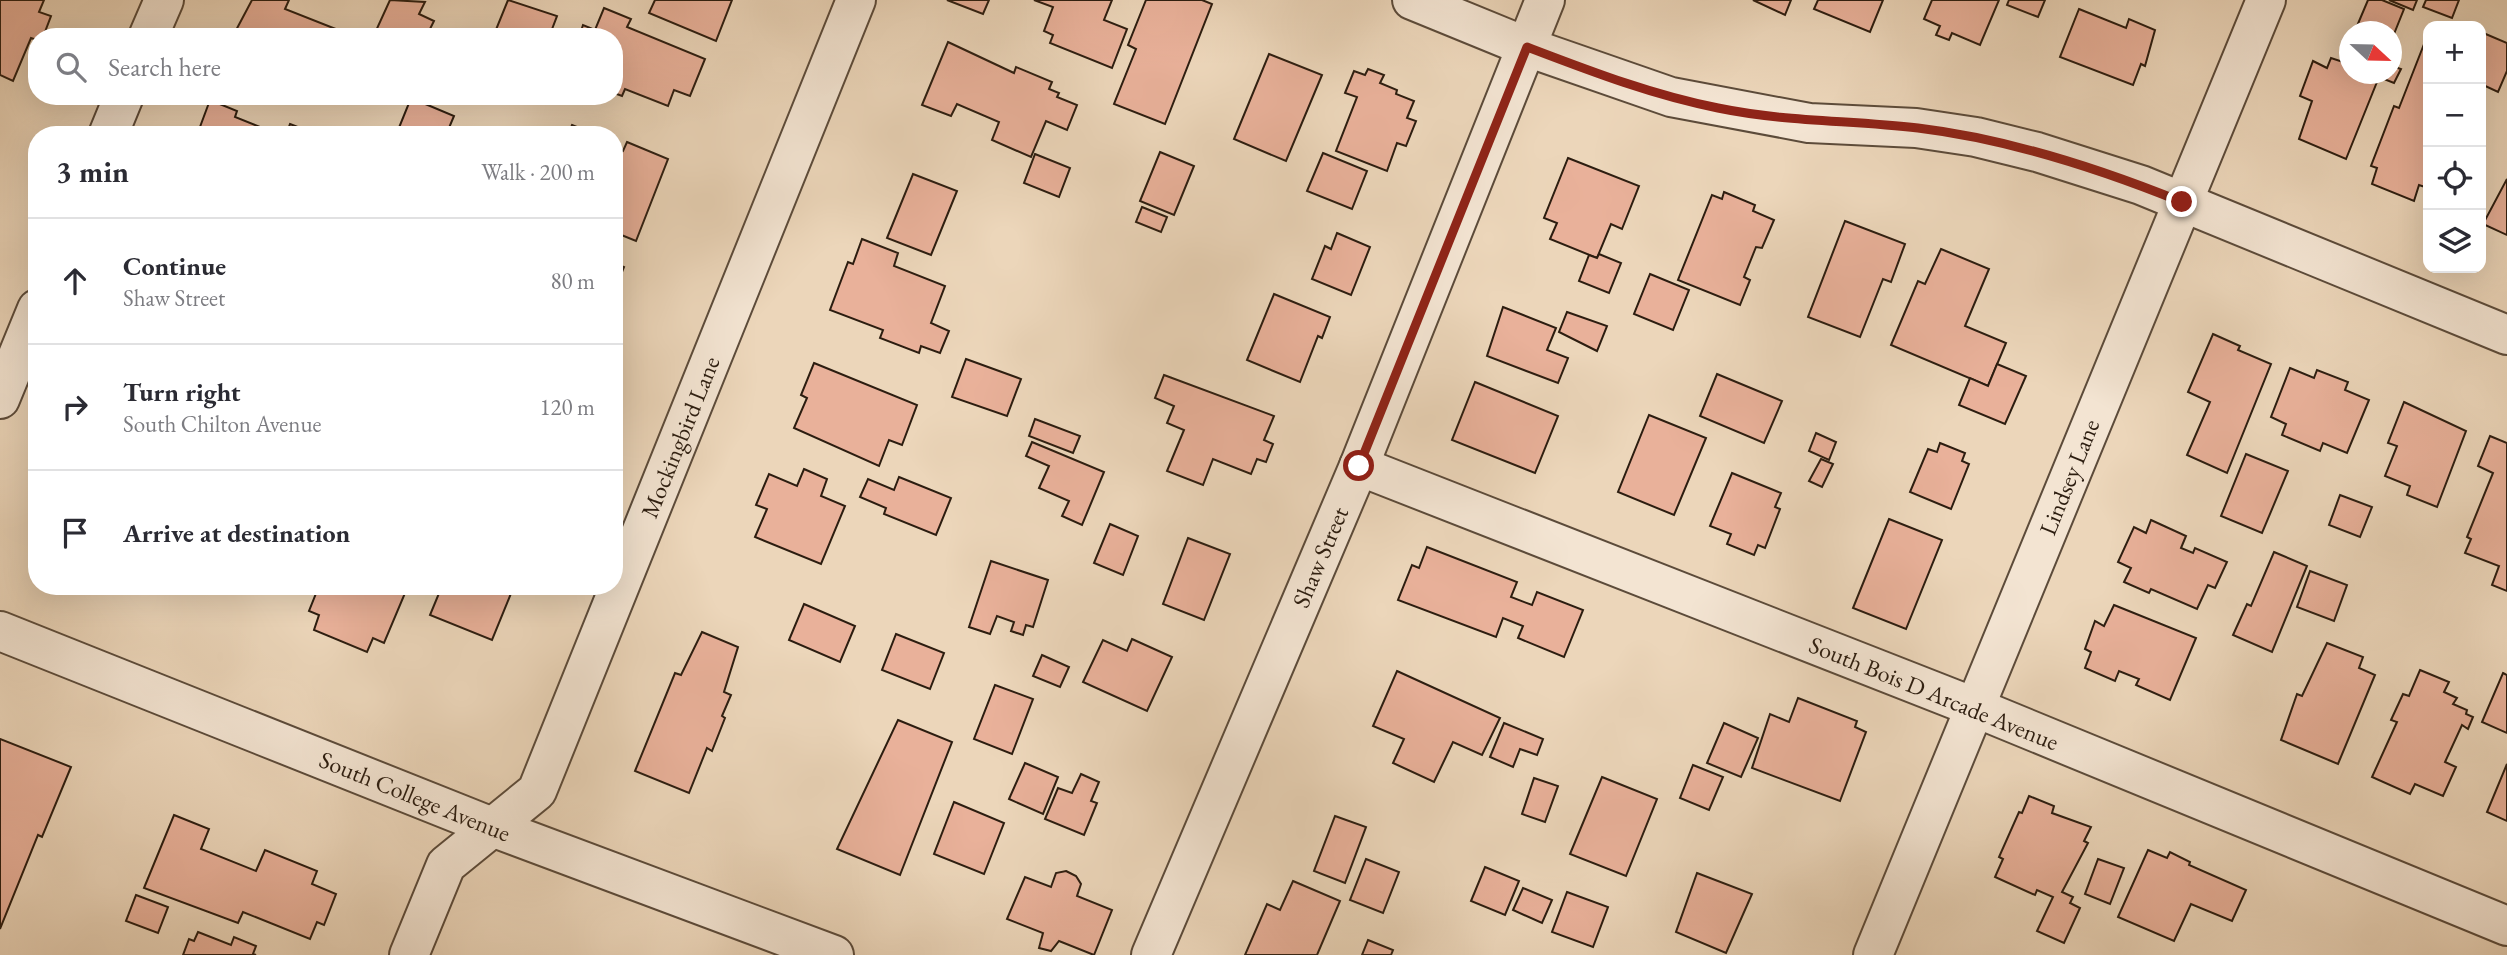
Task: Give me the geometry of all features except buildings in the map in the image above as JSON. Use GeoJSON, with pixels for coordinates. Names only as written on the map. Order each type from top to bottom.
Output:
{"type":"FeatureCollection","features":[{"type":"Feature","properties":{"kind":"street"},"geometry":{"type":"LineString","coordinates":[[153,28],[164,0]]}},
{"type":"Feature","properties":{"kind":"street","name":"Mockingbird Lane"},"geometry":{"type":"LineString","coordinates":[[623,578],[856,0]]}},
{"type":"Feature","properties":{"kind":"street"},"geometry":{"type":"LineString","coordinates":[[1412,0],[1615,80],[1718,108],[1809,122],[1916,128],[1976,137],[2037,152],[2182,202],[2507,335]]}},
{"type":"Feature","properties":{"kind":"street","name":"Shaw Street"},"geometry":{"type":"LineString","coordinates":[[1151,955],[1359,466],[1545,0]]}},
{"type":"Feature","properties":{"kind":"street","name":"Lindsey Lane"},"geometry":{"type":"LineString","coordinates":[[1873,955],[2266,0]]}},
{"type":"Feature","properties":{"kind":"street"},"geometry":{"type":"LineString","coordinates":[[112,126],[120,105]]}},
{"type":"Feature","properties":{"kind":"street"},"geometry":{"type":"LineString","coordinates":[[0,399],[28,331]]}},
{"type":"Feature","properties":{"kind":"street","name":"South Bois D Arcade Avenue"},"geometry":{"type":"LineString","coordinates":[[1359,466],[1974,707],[2507,926]]}},
{"type":"Feature","properties":{"kind":"street","name":"Mockingbird Lane"},"geometry":{"type":"LineString","coordinates":[[409,955],[446,865],[537,791],[616,595]]}},
{"type":"Feature","properties":{"kind":"street","name":"South College Avenue"},"geometry":{"type":"LineString","coordinates":[[0,631],[492,827],[834,955]]}},
{"type":"Feature","properties":{"kind":"route"},"geometry":{"type":"LineString","coordinates":[[1359,466],[1527,47],[1615,80],[1718,108],[1763,117],[1916,128],[1976,137],[2037,152],[2141,185],[2182,202]]}}]}
